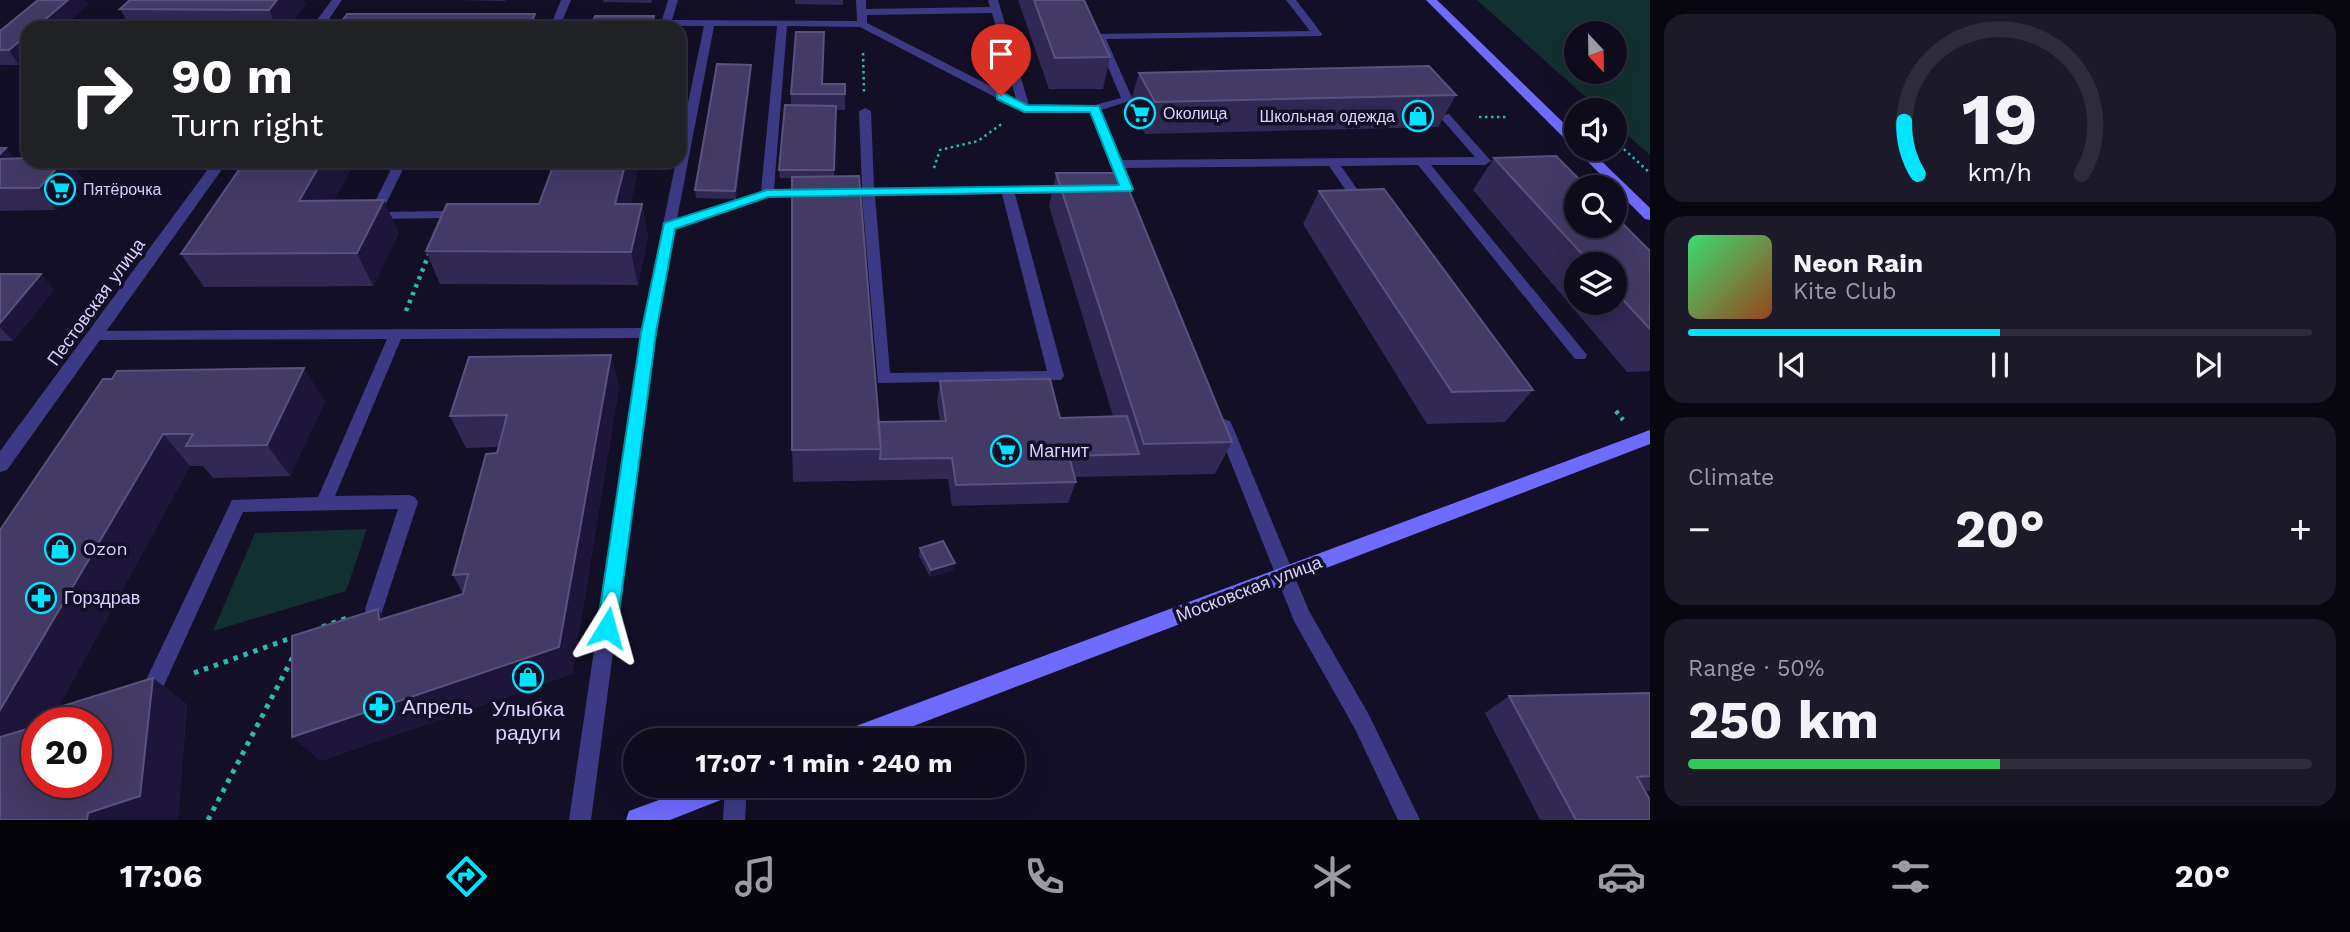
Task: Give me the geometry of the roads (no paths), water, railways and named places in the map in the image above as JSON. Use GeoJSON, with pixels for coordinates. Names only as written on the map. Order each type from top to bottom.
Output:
{"type":"FeatureCollection","features":[{"type":"Feature","properties":{"kind":"main road"},"geometry":{"type":"LineString","coordinates":[[1431,0],[1564,131]]}},
{"type":"Feature","properties":{"kind":"main road"},"geometry":{"type":"LineString","coordinates":[[1594,161],[1650,216]]}},
{"type":"Feature","properties":{"kind":"main road","name":"Московская улица"},"geometry":{"type":"LineString","coordinates":[[880,728],[1650,438]]}},
{"type":"Feature","properties":{"kind":"main road"},"geometry":{"type":"LineString","coordinates":[[638,820],[696,798]]}},
{"type":"Feature","properties":{"kind":"street"},"geometry":{"type":"LineString","coordinates":[[322,21],[337,0]]}},
{"type":"Feature","properties":{"kind":"street","name":"Пестовская улица"},"geometry":{"type":"LineString","coordinates":[[0,466],[216,168]]}},
{"type":"Feature","properties":{"kind":"lane"},"geometry":{"type":"LineString","coordinates":[[557,21],[566,0]]}},
{"type":"Feature","properties":{"kind":"lane"},"geometry":{"type":"LineString","coordinates":[[667,21],[673,0]]}},
{"type":"Feature","properties":{"kind":"lane"},"geometry":{"type":"LineString","coordinates":[[861,0],[862,18]]}},
{"type":"Feature","properties":{"kind":"lane"},"geometry":{"type":"LineString","coordinates":[[1100,36],[1317,34],[1291,0]]}},
{"type":"Feature","properties":{"kind":"lane"},"geometry":{"type":"LineString","coordinates":[[686,23],[782,24],[995,5],[1024,108]]}},
{"type":"Feature","properties":{"kind":"lane"},"geometry":{"type":"LineString","coordinates":[[862,18],[1024,108],[1095,108],[1127,100],[1094,24]]}},
{"type":"Feature","properties":{"kind":"lane"},"geometry":{"type":"LineString","coordinates":[[686,140],[709,23]]}},
{"type":"Feature","properties":{"kind":"lane"},"geometry":{"type":"LineString","coordinates":[[767,193],[782,24]]}},
{"type":"Feature","properties":{"kind":"lane"},"geometry":{"type":"LineString","coordinates":[[1095,108],[1117,164],[1124,193]]}},
{"type":"Feature","properties":{"kind":"lane"},"geometry":{"type":"LineString","coordinates":[[864,111],[883,379],[1056,376],[1009,191]]}},
{"type":"Feature","properties":{"kind":"lane"},"geometry":{"type":"LineString","coordinates":[[1117,164],[1485,161],[1445,116]]}},
{"type":"Feature","properties":{"kind":"lane"},"geometry":{"type":"LineString","coordinates":[[1421,161],[1580,355]]}},
{"type":"Feature","properties":{"kind":"lane"},"geometry":{"type":"LineString","coordinates":[[1332,162],[1371,218]]}},
{"type":"Feature","properties":{"kind":"lane"},"geometry":{"type":"LineString","coordinates":[[398,168],[374,216],[446,215]]}},
{"type":"Feature","properties":{"kind":"lane"},"geometry":{"type":"LineString","coordinates":[[580,820],[648,333],[680,168]]}},
{"type":"Feature","properties":{"kind":"lane"},"geometry":{"type":"LineString","coordinates":[[669,226],[767,193],[1087,189]]}},
{"type":"Feature","properties":{"kind":"lane"},"geometry":{"type":"LineString","coordinates":[[97,335],[648,333]]}},
{"type":"Feature","properties":{"kind":"lane"},"geometry":{"type":"LineString","coordinates":[[324,503],[396,334]]}},
{"type":"Feature","properties":{"kind":"lane"},"geometry":{"type":"LineString","coordinates":[[1217,408],[1310,634],[1362,722],[1409,820]]}},
{"type":"Feature","properties":{"kind":"lane"},"geometry":{"type":"LineString","coordinates":[[153,687],[238,505],[409,502],[374,609]]}},
{"type":"Feature","properties":{"kind":"lane"},"geometry":{"type":"LineString","coordinates":[[734,820],[735,798]]}},
{"type":"Feature","properties":{"kind":"place","name":"Околица"},"geometry":{"type":"Point","coordinates":[1140,113]}},
{"type":"Feature","properties":{"kind":"place","name":"Школьная одежда"},"geometry":{"type":"Point","coordinates":[1418,116]}},
{"type":"Feature","properties":{"kind":"place","name":"Пятёрочка"},"geometry":{"type":"Point","coordinates":[60,189]}},
{"type":"Feature","properties":{"kind":"place","name":"Магнит"},"geometry":{"type":"Point","coordinates":[1006,451]}},
{"type":"Feature","properties":{"kind":"place","name":"Ozon"},"geometry":{"type":"Point","coordinates":[60,549]}},
{"type":"Feature","properties":{"kind":"place","name":"Горздрав"},"geometry":{"type":"Point","coordinates":[41,598]}},
{"type":"Feature","properties":{"kind":"place","name":"Улыбка радуги"},"geometry":{"type":"Point","coordinates":[528,677]}},
{"type":"Feature","properties":{"kind":"place","name":"Апрель"},"geometry":{"type":"Point","coordinates":[379,707]}}]}
